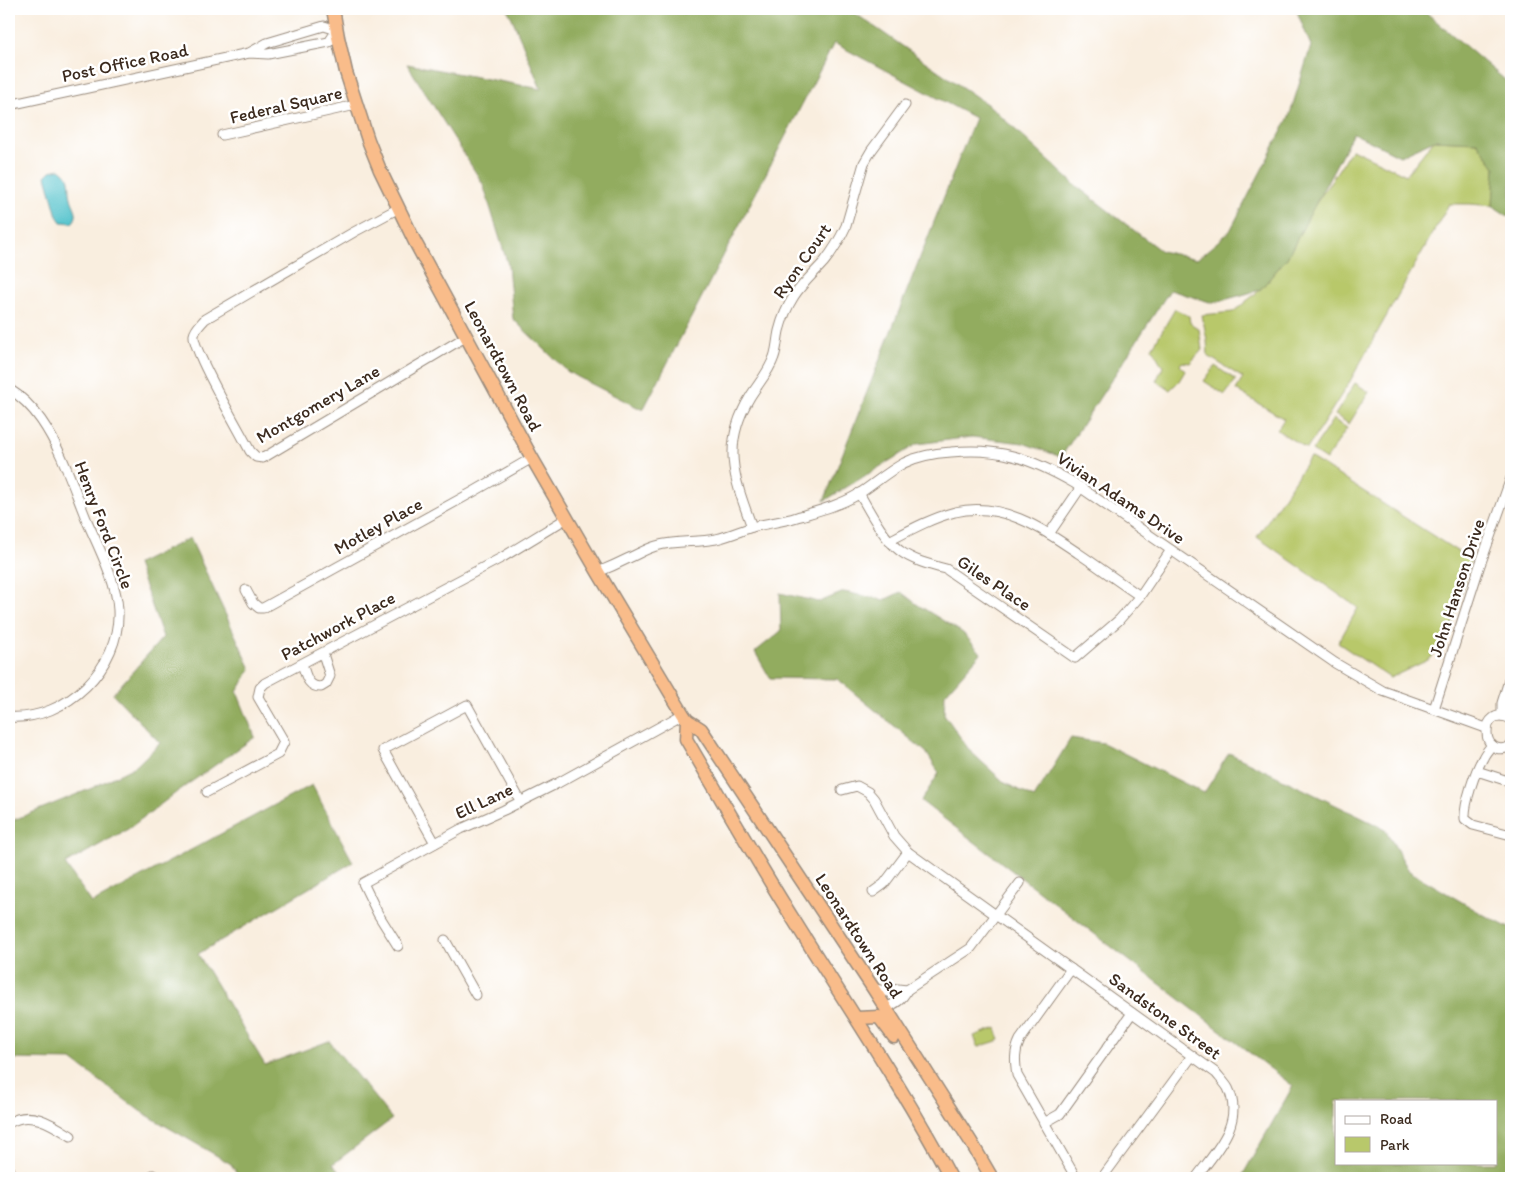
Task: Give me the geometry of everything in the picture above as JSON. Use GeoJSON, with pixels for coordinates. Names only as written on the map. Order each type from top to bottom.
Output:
{"type":"FeatureCollection","features":[{"type":"Feature","properties":{"kind":"highway","name":"Leonardtown Road"},"geometry":{"type":"LineString","coordinates":[[333,9],[356,106],[370,146],[415,242],[532,458],[685,717],[701,729],[873,988],[992,1178]]}},
{"type":"Feature","properties":{"kind":"highway","name":"Leonardtown Road"},"geometry":{"type":"LineString","coordinates":[[685,717],[686,739],[754,855],[857,1018],[951,1178]]}},
{"type":"Feature","properties":{"kind":"highway"},"geometry":{"type":"LineString","coordinates":[[824,967],[841,982],[854,1003],[862,1009],[885,1008]]}},
{"type":"Feature","properties":{"kind":"highway"},"geometry":{"type":"LineString","coordinates":[[857,1018],[877,1016],[881,1018],[923,1080],[938,1090]]}},
{"type":"Feature","properties":{"kind":"street","name":"Post Office Road"},"geometry":{"type":"LineString","coordinates":[[9,105],[249,53],[268,54],[329,42],[337,30],[324,26],[267,43],[249,53]]}},
{"type":"Feature","properties":{"kind":"street","name":"Federal Square"},"geometry":{"type":"LineString","coordinates":[[222,136],[356,106]]}},
{"type":"Feature","properties":{"kind":"street","name":"Ryon Court"},"geometry":{"type":"LineString","coordinates":[[752,527],[741,497],[732,459],[735,431],[740,416],[772,362],[783,318],[794,297],[824,262],[842,236],[864,163],[871,150],[906,106]]}},
{"type":"Feature","properties":{"kind":"street","name":"Montgomery Lane"},"geometry":{"type":"LineString","coordinates":[[399,208],[354,232],[205,319],[196,330],[194,336],[199,353],[219,394],[250,452],[256,457],[263,458],[467,336]]}},
{"type":"Feature","properties":{"kind":"street","name":"Henry Ford Circle"},"geometry":{"type":"LineString","coordinates":[[9,389],[30,406],[50,434],[107,569],[116,598],[118,615],[118,629],[113,646],[107,658],[84,689],[54,709],[27,716],[9,717]]}},
{"type":"Feature","properties":{"kind":"street","name":"Vivian Adams Drive"},"geometry":{"type":"LineString","coordinates":[[598,572],[655,546],[672,542],[716,539],[752,527],[792,519],[827,508],[859,494],[877,479],[906,462],[937,454],[973,450],[998,452],[1031,461],[1081,487],[1342,667],[1383,691],[1486,728]]}},
{"type":"Feature","properties":{"kind":"street","name":"Motley Place"},"geometry":{"type":"LineString","coordinates":[[246,590],[253,602],[259,608],[263,608],[532,458]]}},
{"type":"Feature","properties":{"kind":"street","name":"John Hanson Drive"},"geometry":{"type":"LineString","coordinates":[[1434,709],[1479,568],[1511,478]]}},
{"type":"Feature","properties":{"kind":"street"},"geometry":{"type":"LineString","coordinates":[[1050,534],[1081,487]]}},
{"type":"Feature","properties":{"kind":"street","name":"Giles Place"},"geometry":{"type":"LineString","coordinates":[[859,494],[889,541],[900,552],[926,564],[946,569],[1075,658],[1119,620],[1140,596]]}},
{"type":"Feature","properties":{"kind":"street"},"geometry":{"type":"LineString","coordinates":[[889,541],[919,525],[956,512],[979,510],[1002,512],[1028,521],[1050,534],[1140,596],[1171,550]]}},
{"type":"Feature","properties":{"kind":"street","name":"Patchwork Place"},"geometry":{"type":"LineString","coordinates":[[207,792],[278,754],[281,749],[284,742],[258,697],[260,688],[265,683],[323,654],[414,603],[503,557],[568,518]]}},
{"type":"Feature","properties":{"kind":"street"},"geometry":{"type":"LineString","coordinates":[[302,664],[312,686],[321,687],[326,684],[330,676],[323,654]]}},
{"type":"Feature","properties":{"kind":"street"},"geometry":{"type":"LineString","coordinates":[[1502,716],[1502,703],[1509,688],[1511,674]]}},
{"type":"Feature","properties":{"kind":"street"},"geometry":{"type":"LineString","coordinates":[[435,843],[383,750],[467,705],[520,802]]}},
{"type":"Feature","properties":{"kind":"street"},"geometry":{"type":"LineString","coordinates":[[1511,719],[1502,716],[1492,719],[1486,728],[1487,737],[1492,745],[1504,748],[1511,746]]}},
{"type":"Feature","properties":{"kind":"street","name":"Ell Lane"},"geometry":{"type":"LineString","coordinates":[[398,946],[378,914],[363,883],[461,829],[520,802],[685,717]]}},
{"type":"Feature","properties":{"kind":"street"},"geometry":{"type":"LineString","coordinates":[[1492,745],[1477,771],[1465,811],[1465,819],[1473,825],[1511,835]]}},
{"type":"Feature","properties":{"kind":"street"},"geometry":{"type":"LineString","coordinates":[[1477,771],[1511,782]]}},
{"type":"Feature","properties":{"kind":"street","name":"Sandstone Street"},"geometry":{"type":"LineString","coordinates":[[842,790],[857,786],[868,792],[874,799],[894,836],[908,852],[1216,1073],[1227,1087],[1234,1113],[1231,1126],[1225,1138],[1196,1178]]}},
{"type":"Feature","properties":{"kind":"street"},"geometry":{"type":"LineString","coordinates":[[873,892],[884,884],[908,852]]}},
{"type":"Feature","properties":{"kind":"street"},"geometry":{"type":"LineString","coordinates":[[885,1008],[895,1004],[903,997],[907,990],[971,948],[1020,883]]}},
{"type":"Feature","properties":{"kind":"street"},"geometry":{"type":"LineString","coordinates":[[446,940],[476,995]]}},
{"type":"Feature","properties":{"kind":"street"},"geometry":{"type":"LineString","coordinates":[[1071,969],[1020,1040],[1015,1049],[1014,1059],[1017,1075],[1076,1178]]}},
{"type":"Feature","properties":{"kind":"street"},"geometry":{"type":"LineString","coordinates":[[873,988],[888,992],[898,989],[907,990]]}},
{"type":"Feature","properties":{"kind":"street"},"geometry":{"type":"LineString","coordinates":[[1044,1123],[1060,1114],[1132,1013]]}},
{"type":"Feature","properties":{"kind":"street"},"geometry":{"type":"LineString","coordinates":[[1102,1178],[1192,1056]]}},
{"type":"Feature","properties":{"kind":"street"},"geometry":{"type":"LineString","coordinates":[[9,1123],[22,1117],[35,1118],[51,1124],[71,1136]]}},
{"type":"Feature","properties":{"kind":"street"},"geometry":{"type":"LineString","coordinates":[[9,1169],[11,1178]]}},
{"type":"Feature","properties":{"kind":"green space"},"geometry":{"type":"Polygon","coordinates":[[[507,9],[855,9],[853,12],[991,107],[1075,185],[1161,251],[1197,259],[1230,231],[1289,117],[1311,46],[1296,9],[1422,9],[1511,85],[1511,218],[1493,206],[1495,167],[1477,142],[1434,140],[1400,156],[1353,133],[1287,258],[1260,290],[1213,303],[1170,290],[1061,457],[1023,443],[972,437],[917,444],[824,501],[975,118],[834,43],[643,410],[568,372],[513,319],[508,265],[483,184],[407,64],[541,89],[507,9]]]}},
{"type":"Feature","properties":{"kind":"green space"},"geometry":{"type":"Polygon","coordinates":[[[1434,140],[1477,142],[1495,167],[1493,206],[1449,204],[1349,383],[1307,449],[1277,430],[1284,419],[1236,390],[1243,378],[1208,356],[1202,315],[1233,312],[1260,290],[1287,258],[1313,208],[1352,149],[1406,175],[1434,140]]]}},
{"type":"Feature","properties":{"kind":"green space"},"geometry":{"type":"Polygon","coordinates":[[[1175,309],[1189,316],[1190,323],[1199,329],[1202,350],[1190,363],[1182,362],[1180,365],[1185,371],[1170,390],[1156,381],[1163,367],[1152,348],[1175,309]]]}},
{"type":"Feature","properties":{"kind":"green space"},"geometry":{"type":"Polygon","coordinates":[[[1215,366],[1236,380],[1225,395],[1204,381],[1215,366]]]}},
{"type":"Feature","properties":{"kind":"green space"},"geometry":{"type":"Polygon","coordinates":[[[1355,383],[1369,392],[1349,424],[1335,415],[1355,383]]]}},
{"type":"Feature","properties":{"kind":"green space"},"geometry":{"type":"Polygon","coordinates":[[[1333,419],[1347,428],[1326,460],[1312,451],[1333,419]]]}},
{"type":"Feature","properties":{"kind":"green space"},"geometry":{"type":"Polygon","coordinates":[[[1310,457],[1471,560],[1447,641],[1430,659],[1390,678],[1338,643],[1358,608],[1257,537],[1310,457]]]}},
{"type":"Feature","properties":{"kind":"green space"},"geometry":{"type":"Polygon","coordinates":[[[190,538],[251,669],[237,692],[255,737],[128,829],[65,864],[92,903],[312,785],[353,862],[198,954],[265,1065],[329,1041],[392,1119],[333,1164],[344,1178],[240,1178],[231,1164],[140,1111],[72,1060],[9,1059],[9,822],[92,788],[136,766],[160,743],[113,694],[163,637],[137,564],[190,538]]]}},
{"type":"Feature","properties":{"kind":"green space"},"geometry":{"type":"Polygon","coordinates":[[[844,592],[884,600],[901,592],[963,633],[981,653],[945,694],[944,714],[970,751],[1005,783],[1034,798],[1071,738],[1103,743],[1204,793],[1229,753],[1385,829],[1409,871],[1511,929],[1511,1178],[1241,1178],[1293,1086],[921,801],[939,773],[926,752],[837,679],[770,678],[755,652],[781,631],[780,593],[819,602],[844,592]]]}},
{"type":"Feature","properties":{"kind":"green space"},"geometry":{"type":"Polygon","coordinates":[[[996,1028],[1000,1040],[978,1047],[974,1036],[996,1028]]]}},
{"type":"Feature","properties":{"kind":"water"},"geometry":{"type":"Polygon","coordinates":[[[60,169],[67,176],[71,198],[76,210],[76,217],[72,223],[61,222],[57,216],[46,176],[51,171],[60,169]]]}}]}
